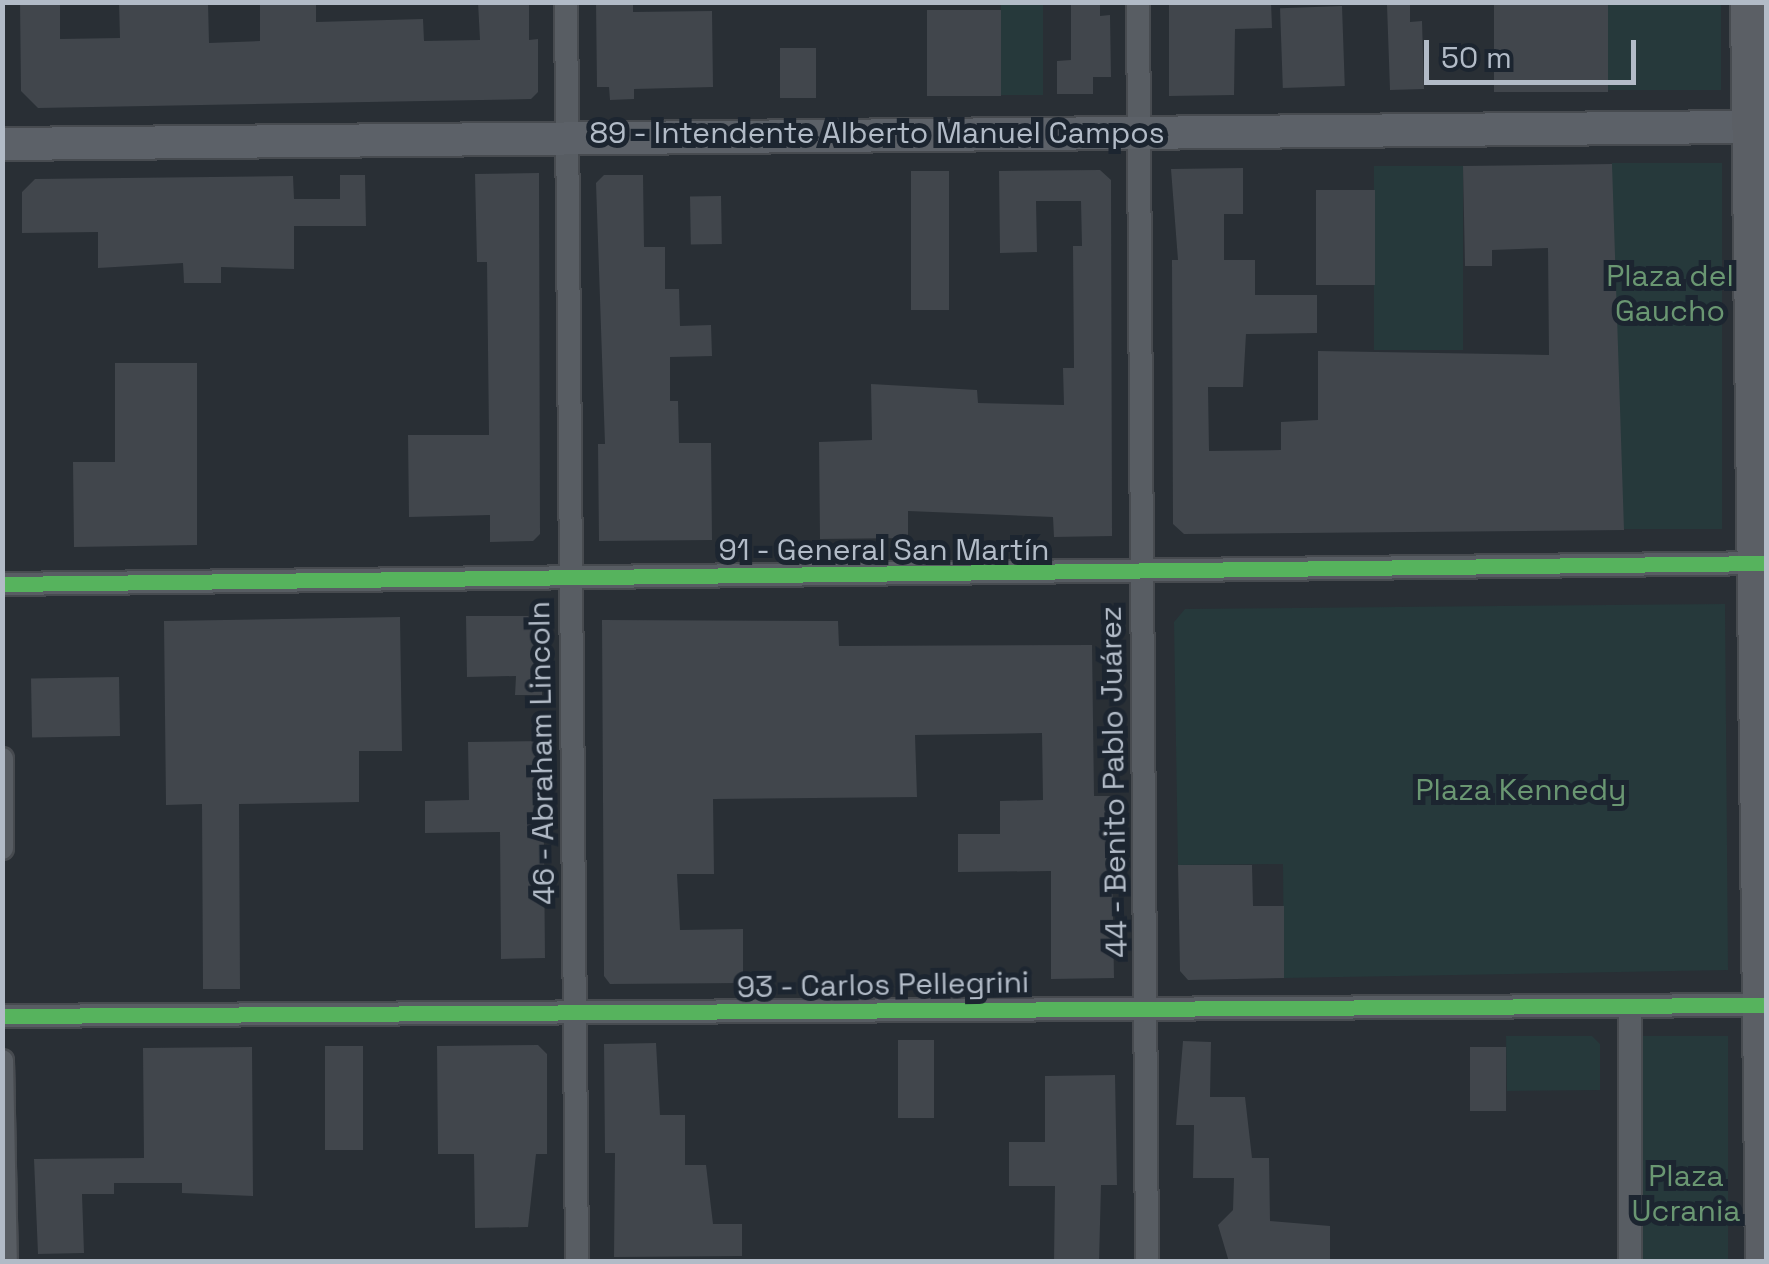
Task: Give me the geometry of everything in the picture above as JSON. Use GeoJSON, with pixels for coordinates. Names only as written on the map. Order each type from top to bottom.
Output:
{"type":"FeatureCollection","features":[{"type":"Feature","properties":{"kind":"main road"},"geometry":{"type":"LineString","coordinates":[[1750,2],[1762,564],[1765,1262]]}},
{"type":"Feature","properties":{"kind":"street","name":"46 - Abraham Lincoln"},"geometry":{"type":"LineString","coordinates":[[566,2],[568,580],[577,1262]]}},
{"type":"Feature","properties":{"kind":"street","name":"44 - Benito Pablo Juárez"},"geometry":{"type":"LineString","coordinates":[[1138,2],[1147,1262]]}},
{"type":"Feature","properties":{"kind":"street","name":"89 - Intendente Alberto Manuel Campos"},"geometry":{"type":"LineString","coordinates":[[2,144],[566,135],[1751,126]]}},
{"type":"Feature","properties":{"kind":"street","name":"91 - General San Martín"},"geometry":{"type":"LineString","coordinates":[[2,584],[1140,575],[1762,564]]}},
{"type":"Feature","properties":{"kind":"street"},"geometry":{"type":"LineString","coordinates":[[2,758],[2,848]]}},
{"type":"Feature","properties":{"kind":"street","name":"93 - Carlos Pellegrini"},"geometry":{"type":"LineString","coordinates":[[2,1016],[576,1017],[1765,1004]]}},
{"type":"Feature","properties":{"kind":"street"},"geometry":{"type":"LineString","coordinates":[[1630,1008],[1630,1262]]}},
{"type":"Feature","properties":{"kind":"street"},"geometry":{"type":"LineString","coordinates":[[2,1061],[6,1262]]}},
{"type":"Feature","properties":{"kind":"green space"},"geometry":{"type":"Polygon","coordinates":[[[1001,3],[1043,3],[1043,95],[1001,95],[1001,3]]]}},
{"type":"Feature","properties":{"kind":"green space"},"geometry":{"type":"Polygon","coordinates":[[[1608,3],[1721,3],[1721,90],[1608,90],[1608,3]]]}},
{"type":"Feature","properties":{"kind":"green space","name":"Plaza del Gaucho"},"geometry":{"type":"Polygon","coordinates":[[[1612,163],[1722,163],[1722,529],[1612,529],[1612,163]]]}},
{"type":"Feature","properties":{"kind":"green space"},"geometry":{"type":"Polygon","coordinates":[[[1374,166],[1463,166],[1463,350],[1374,350],[1374,166]]]}},
{"type":"Feature","properties":{"kind":"green space","name":"Plaza Kennedy"},"geometry":{"type":"Polygon","coordinates":[[[1725,604],[1728,970],[1284,978],[1283,864],[1178,865],[1174,622],[1185,609],[1725,604]]]}},
{"type":"Feature","properties":{"kind":"green space"},"geometry":{"type":"Polygon","coordinates":[[[1506,1036],[1592,1036],[1600,1044],[1600,1090],[1507,1091],[1506,1036]]]}},
{"type":"Feature","properties":{"kind":"green space","name":"Plaza Ucrania"},"geometry":{"type":"Polygon","coordinates":[[[1641,1036],[1728,1036],[1728,1261],[1641,1261],[1641,1036]]]}},
{"type":"Feature","properties":{"kind":"building"},"geometry":{"type":"Polygon","coordinates":[[[20,2],[60,2],[60,39],[120,38],[119,2],[208,2],[209,43],[260,41],[260,2],[316,2],[316,22],[423,19],[424,41],[480,40],[478,2],[529,2],[529,40],[538,39],[538,92],[531,99],[38,108],[21,91],[20,2]]]}},
{"type":"Feature","properties":{"kind":"building"},"geometry":{"type":"Polygon","coordinates":[[[596,2],[633,2],[633,12],[712,11],[713,87],[634,89],[634,99],[610,100],[609,87],[597,87],[596,2]]]}},
{"type":"Feature","properties":{"kind":"building"},"geometry":{"type":"Polygon","coordinates":[[[1071,2],[1100,2],[1100,16],[1110,15],[1111,77],[1093,77],[1093,94],[1057,94],[1057,61],[1071,60],[1071,2]]]}},
{"type":"Feature","properties":{"kind":"building"},"geometry":{"type":"Polygon","coordinates":[[[1169,2],[1271,2],[1272,28],[1235,29],[1234,95],[1169,96],[1169,2]]]}},
{"type":"Feature","properties":{"kind":"building"},"geometry":{"type":"Polygon","coordinates":[[[1494,2],[1608,2],[1608,92],[1494,92],[1494,2]]]}},
{"type":"Feature","properties":{"kind":"building"},"geometry":{"type":"Polygon","coordinates":[[[1387,5],[1410,5],[1410,22],[1422,21],[1424,89],[1390,90],[1387,5]]]}},
{"type":"Feature","properties":{"kind":"building"},"geometry":{"type":"Polygon","coordinates":[[[1342,6],[1345,86],[1283,88],[1280,8],[1342,6]]]}},
{"type":"Feature","properties":{"kind":"building"},"geometry":{"type":"Polygon","coordinates":[[[927,10],[1001,10],[1001,96],[927,96],[927,10]]]}},
{"type":"Feature","properties":{"kind":"building"},"geometry":{"type":"Polygon","coordinates":[[[780,48],[816,48],[816,98],[780,98],[780,48]]]}},
{"type":"Feature","properties":{"kind":"building"},"geometry":{"type":"Polygon","coordinates":[[[1612,164],[1624,530],[1184,534],[1173,524],[1172,260],[1178,260],[1171,169],[1243,168],[1243,214],[1224,214],[1224,260],[1255,260],[1255,295],[1317,295],[1317,333],[1246,334],[1243,387],[1208,387],[1209,451],[1281,450],[1281,422],[1318,420],[1318,351],[1549,355],[1548,248],[1492,250],[1492,266],[1465,266],[1463,166],[1612,164]]]}},
{"type":"Feature","properties":{"kind":"building"},"geometry":{"type":"Polygon","coordinates":[[[1100,170],[1111,180],[1112,536],[1054,537],[1053,517],[908,511],[908,538],[820,539],[819,442],[872,440],[871,384],[977,390],[978,403],[1064,405],[1063,368],[1074,368],[1073,246],[1082,246],[1081,201],[1036,201],[1037,252],[1000,253],[999,171],[1100,170]]]}},
{"type":"Feature","properties":{"kind":"building"},"geometry":{"type":"Polygon","coordinates":[[[911,171],[949,171],[949,310],[911,310],[911,171]]]}},
{"type":"Feature","properties":{"kind":"building"},"geometry":{"type":"Polygon","coordinates":[[[539,173],[540,534],[533,541],[490,542],[490,515],[409,517],[408,435],[489,435],[487,262],[477,262],[475,174],[539,173]]]}},
{"type":"Feature","properties":{"kind":"building"},"geometry":{"type":"Polygon","coordinates":[[[340,175],[365,175],[366,226],[294,226],[294,269],[221,267],[221,283],[184,283],[183,263],[98,268],[98,232],[22,233],[22,192],[35,179],[293,176],[294,199],[340,199],[340,175]]]}},
{"type":"Feature","properties":{"kind":"building"},"geometry":{"type":"Polygon","coordinates":[[[604,175],[643,175],[644,247],[665,247],[665,289],[679,289],[680,326],[711,325],[712,356],[670,357],[670,401],[678,401],[679,443],[711,443],[712,540],[599,541],[598,444],[605,444],[596,183],[604,175]]]}},
{"type":"Feature","properties":{"kind":"building"},"geometry":{"type":"Polygon","coordinates":[[[1316,190],[1375,190],[1375,285],[1316,285],[1316,190]]]}},
{"type":"Feature","properties":{"kind":"building"},"geometry":{"type":"Polygon","coordinates":[[[721,196],[722,244],[691,245],[690,197],[721,196]]]}},
{"type":"Feature","properties":{"kind":"building"},"geometry":{"type":"Polygon","coordinates":[[[115,363],[197,363],[197,545],[74,547],[73,462],[115,462],[115,363]]]}},
{"type":"Feature","properties":{"kind":"building"},"geometry":{"type":"Polygon","coordinates":[[[466,616],[528,616],[542,630],[542,695],[515,695],[516,676],[467,677],[466,616]]]}},
{"type":"Feature","properties":{"kind":"building"},"geometry":{"type":"Polygon","coordinates":[[[400,617],[402,751],[359,751],[359,802],[239,804],[240,989],[203,989],[202,804],[166,805],[164,621],[400,617]]]}},
{"type":"Feature","properties":{"kind":"building"},"geometry":{"type":"Polygon","coordinates":[[[602,620],[838,621],[839,646],[1092,645],[1094,796],[1111,796],[1114,978],[1051,979],[1051,871],[958,872],[958,834],[1000,834],[1000,801],[1043,800],[1042,733],[915,735],[917,797],[713,799],[714,874],[677,874],[680,930],[743,929],[743,983],[610,984],[604,976],[602,620]]]}},
{"type":"Feature","properties":{"kind":"building"},"geometry":{"type":"Polygon","coordinates":[[[119,677],[120,736],[32,738],[31,679],[119,677]]]}},
{"type":"Feature","properties":{"kind":"building"},"geometry":{"type":"Polygon","coordinates":[[[543,741],[545,958],[501,959],[500,832],[425,833],[425,801],[469,800],[468,742],[543,741]]]}},
{"type":"Feature","properties":{"kind":"building"},"geometry":{"type":"Polygon","coordinates":[[[1178,865],[1252,865],[1253,906],[1284,906],[1284,978],[1188,980],[1180,971],[1178,865]]]}},
{"type":"Feature","properties":{"kind":"building"},"geometry":{"type":"Polygon","coordinates":[[[898,1040],[934,1040],[934,1118],[898,1118],[898,1040]]]}},
{"type":"Feature","properties":{"kind":"building"},"geometry":{"type":"Polygon","coordinates":[[[1183,1041],[1211,1042],[1210,1097],[1245,1097],[1252,1158],[1269,1158],[1270,1221],[1330,1226],[1330,1262],[1229,1262],[1218,1225],[1233,1210],[1234,1178],[1193,1178],[1194,1125],[1176,1125],[1183,1041]]]}},
{"type":"Feature","properties":{"kind":"building"},"geometry":{"type":"Polygon","coordinates":[[[656,1043],[660,1115],[685,1115],[685,1165],[706,1165],[713,1224],[742,1224],[742,1256],[614,1257],[615,1153],[605,1153],[604,1044],[656,1043]]]}},
{"type":"Feature","properties":{"kind":"building"},"geometry":{"type":"Polygon","coordinates":[[[538,1045],[547,1054],[547,1154],[536,1154],[528,1227],[475,1228],[474,1154],[438,1154],[437,1046],[538,1045]]]}},
{"type":"Feature","properties":{"kind":"building"},"geometry":{"type":"Polygon","coordinates":[[[325,1046],[363,1046],[363,1150],[325,1150],[325,1046]]]}},
{"type":"Feature","properties":{"kind":"building"},"geometry":{"type":"Polygon","coordinates":[[[252,1047],[253,1196],[182,1193],[182,1183],[114,1183],[114,1194],[82,1194],[84,1253],[38,1254],[34,1159],[144,1158],[143,1048],[252,1047]]]}},
{"type":"Feature","properties":{"kind":"building"},"geometry":{"type":"Polygon","coordinates":[[[1470,1047],[1506,1047],[1506,1111],[1470,1111],[1470,1047]]]}},
{"type":"Feature","properties":{"kind":"building"},"geometry":{"type":"Polygon","coordinates":[[[1115,1075],[1117,1185],[1101,1185],[1099,1262],[1054,1262],[1055,1186],[1009,1186],[1009,1142],[1045,1142],[1045,1076],[1115,1075]]]}},
{"type":"Feature","properties":{"kind":"cycle path"},"geometry":{"type":"LineString","coordinates":[[2,584],[1766,563]]}},
{"type":"Feature","properties":{"kind":"cycle path"},"geometry":{"type":"LineString","coordinates":[[2,1016],[1766,1005]]}}]}
